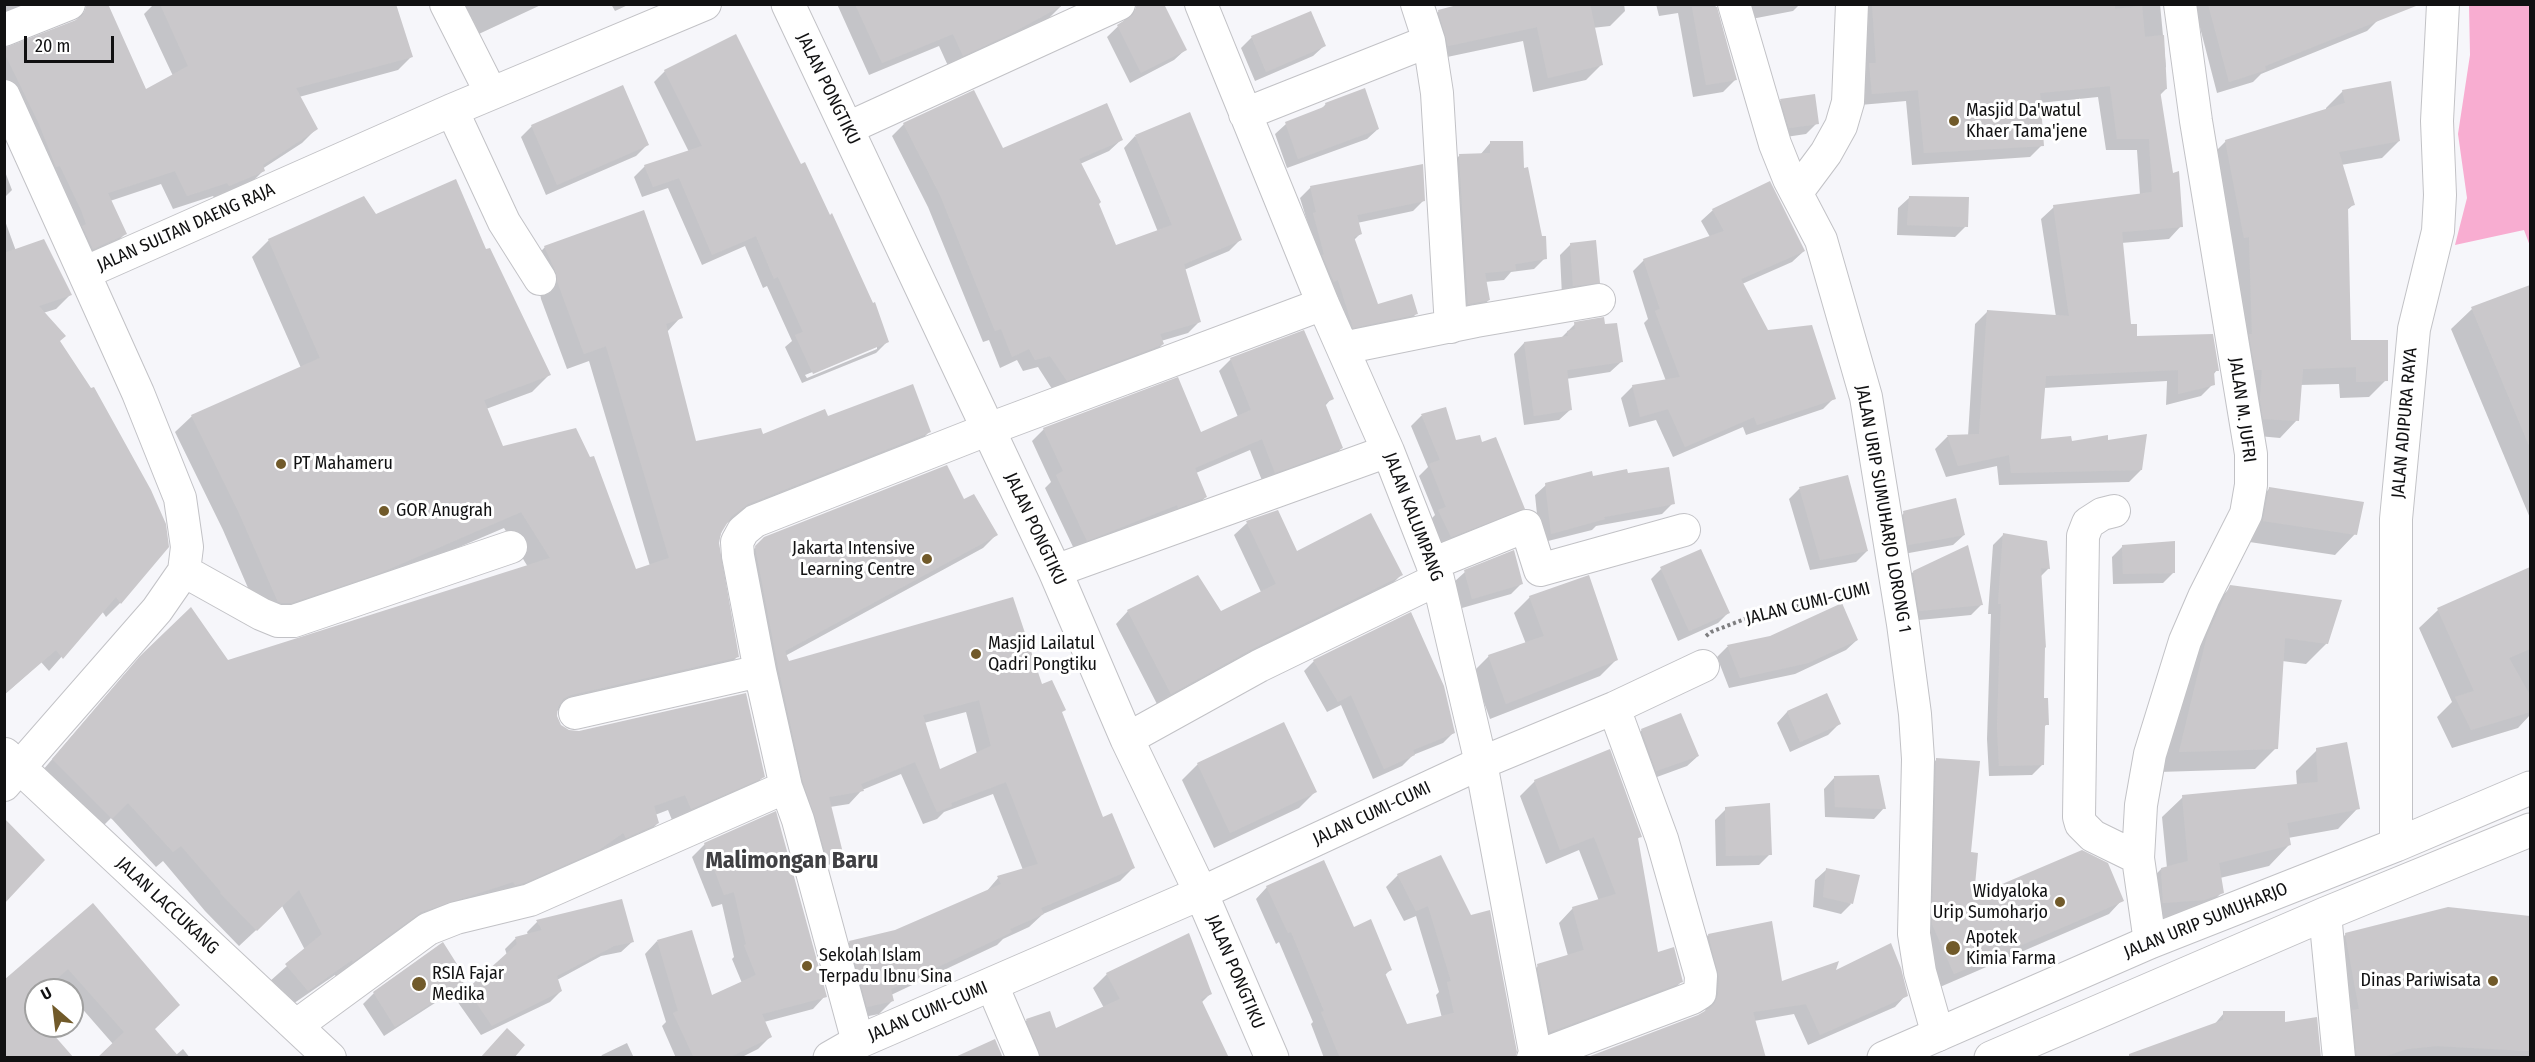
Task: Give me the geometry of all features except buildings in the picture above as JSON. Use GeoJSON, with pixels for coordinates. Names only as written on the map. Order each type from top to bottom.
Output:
{"type":"FeatureCollection","features":[{"type":"Feature","properties":{"kind":"main road","name":"JALAN PONGTIKU"},"geometry":{"type":"LineString","coordinates":[[788,4],[989,429],[1127,739],[1201,893],[1272,1058]]}},
{"type":"Feature","properties":{"kind":"main road","name":"JALAN URIP SUMUHARJO"},"geometry":{"type":"LineString","coordinates":[[1884,1058],[2150,942],[2530,788]]}},
{"type":"Feature","properties":{"kind":"main road"},"geometry":{"type":"LineString","coordinates":[[1991,1058],[2325,914],[2530,830]]}},
{"type":"Feature","properties":{"kind":"main road","name":"JALAN CUMI-CUMI"},"geometry":{"type":"LineString","coordinates":[[830,1058],[858,1042],[1201,893]]}},
{"type":"Feature","properties":{"kind":"street"},"geometry":{"type":"LineString","coordinates":[[4,30],[69,4]]}},
{"type":"Feature","properties":{"kind":"street"},"geometry":{"type":"LineString","coordinates":[[446,4],[491,93]]}},
{"type":"Feature","properties":{"kind":"street","name":"JALAN SULTAN DAENG RAJA"},"geometry":{"type":"LineString","coordinates":[[184,571],[187,547],[180,498],[133,382],[84,273],[491,93],[705,4]]}},
{"type":"Feature","properties":{"kind":"street"},"geometry":{"type":"LineString","coordinates":[[848,128],[1119,4]]}},
{"type":"Feature","properties":{"kind":"street","name":"JALAN KALUMPANG"},"geometry":{"type":"LineString","coordinates":[[1201,4],[1323,304],[1388,451],[1435,572],[1481,763],[1534,1057]]}},
{"type":"Feature","properties":{"kind":"street"},"geometry":{"type":"LineString","coordinates":[[1417,4],[1430,42],[1440,127],[1451,327]]}},
{"type":"Feature","properties":{"kind":"street","name":"JALAN URIP SUMUHARJO LORONG 1"},"geometry":{"type":"LineString","coordinates":[[1734,4],[1775,144],[1821,240],[1866,397],[1904,624],[1918,759],[1914,934],[1920,972],[1938,1035]]}},
{"type":"Feature","properties":{"kind":"street"},"geometry":{"type":"LineString","coordinates":[[1797,192],[1826,153],[1841,126],[1848,102],[1852,4]]}},
{"type":"Feature","properties":{"kind":"street","name":"JALAN M. JUFRI"},"geometry":{"type":"LineString","coordinates":[[2150,942],[2138,858],[2141,805],[2150,754],[2185,641],[2204,597],[2246,514],[2251,485],[2251,454],[2196,120],[2180,4]]}},
{"type":"Feature","properties":{"kind":"street","name":"JALAN ADIPURA RAYA"},"geometry":{"type":"LineString","coordinates":[[2396,844],[2396,519],[2414,329],[2438,231],[2440,195],[2437,121],[2443,4]]}},
{"type":"Feature","properties":{"kind":"street"},"geometry":{"type":"LineString","coordinates":[[1245,114],[1430,42]]}},
{"type":"Feature","properties":{"kind":"street"},"geometry":{"type":"LineString","coordinates":[[452,110],[504,222],[540,279]]}},
{"type":"Feature","properties":{"kind":"street"},"geometry":{"type":"LineString","coordinates":[[8,114],[84,273]]}},
{"type":"Feature","properties":{"kind":"street"},"geometry":{"type":"LineString","coordinates":[[1343,348],[1476,321],[1599,300]]}},
{"type":"Feature","properties":{"kind":"street"},"geometry":{"type":"LineString","coordinates":[[858,1042],[798,820],[786,787],[760,671],[738,556],[737,543],[743,531],[755,521],[989,429],[1323,304]]}},
{"type":"Feature","properties":{"kind":"street"},"geometry":{"type":"LineString","coordinates":[[1054,571],[1388,451]]}},
{"type":"Feature","properties":{"kind":"street"},"geometry":{"type":"LineString","coordinates":[[2114,511],[2102,514],[2088,523],[2083,536],[2079,817],[2081,824],[2093,836],[2138,858]]}},
{"type":"Feature","properties":{"kind":"street"},"geometry":{"type":"LineString","coordinates":[[1127,739],[1258,666],[1526,526],[1540,570],[1684,530]]}},
{"type":"Feature","properties":{"kind":"street"},"geometry":{"type":"LineString","coordinates":[[9,769],[157,610],[184,571],[261,614],[278,621],[294,621],[511,548]]}},
{"type":"Feature","properties":{"kind":"street","name":"JALAN CUMI-CUMI"},"geometry":{"type":"LineString","coordinates":[[1201,893],[1481,763],[1614,708],[1703,666]]}},
{"type":"Feature","properties":{"kind":"street"},"geometry":{"type":"LineString","coordinates":[[575,713],[760,671]]}},
{"type":"Feature","properties":{"kind":"street"},"geometry":{"type":"LineString","coordinates":[[1534,1057],[1700,993],[1701,976],[1662,839],[1614,708]]}},
{"type":"Feature","properties":{"kind":"street","name":"JALAN LACCUKANG"},"geometry":{"type":"LineString","coordinates":[[9,769],[297,1025],[330,1058]]}},
{"type":"Feature","properties":{"kind":"street"},"geometry":{"type":"LineString","coordinates":[[297,1025],[428,929],[456,918],[530,900],[786,787]]}},
{"type":"Feature","properties":{"kind":"street"},"geometry":{"type":"LineString","coordinates":[[2325,914],[2339,1058]]}},
{"type":"Feature","properties":{"kind":"street"},"geometry":{"type":"LineString","coordinates":[[992,985],[1023,1058]]}},
{"type":"Feature","properties":{"kind":"path","name":"JALAN CUMI-CUMI"},"geometry":{"type":"LineString","coordinates":[[1703,666],[1698,652],[1700,642],[1711,632],[1750,617],[1896,583]]}},
{"type":"Feature","properties":{"kind":"shaded area"},"geometry":{"type":"Polygon","coordinates":[[[2469,5],[2530,5],[2530,246],[2524,230],[2455,245],[2467,198],[2458,134],[2470,55],[2469,5]]]}},
{"type":"Feature","properties":{"kind":"place","name":"Masjid Da'watul Khaer Tama'jene"},"geometry":{"type":"Point","coordinates":[1954,121]}},
{"type":"Feature","properties":{"kind":"place","name":"PT Mahameru"},"geometry":{"type":"Point","coordinates":[281,464]}},
{"type":"Feature","properties":{"kind":"place","name":"GOR Anugrah"},"geometry":{"type":"Point","coordinates":[384,511]}},
{"type":"Feature","properties":{"kind":"place","name":"Jakarta Intensive Learning Centre"},"geometry":{"type":"Point","coordinates":[927,559]}},
{"type":"Feature","properties":{"kind":"place","name":"Masjid Lailatul Qadri Pongtiku"},"geometry":{"type":"Point","coordinates":[976,654]}},
{"type":"Feature","properties":{"kind":"place","name":"Widyaloka Urip Sumoharjo"},"geometry":{"type":"Point","coordinates":[2060,902]}},
{"type":"Feature","properties":{"kind":"place","name":"Apotek Kimia Farma"},"geometry":{"type":"Point","coordinates":[1953,948]}},
{"type":"Feature","properties":{"kind":"place","name":"Sekolah Islam Terpadu Ibnu Sina"},"geometry":{"type":"Point","coordinates":[807,966]}},
{"type":"Feature","properties":{"kind":"place","name":"Dinas Pariwisata"},"geometry":{"type":"Point","coordinates":[2493,981]}},
{"type":"Feature","properties":{"kind":"place","name":"RSIA Fajar Medika"},"geometry":{"type":"Point","coordinates":[419,984]}},
{"type":"Feature","properties":{"kind":"district","name":"Malimongan Baru"},"geometry":{"type":"Point","coordinates":[792,861]}}]}
